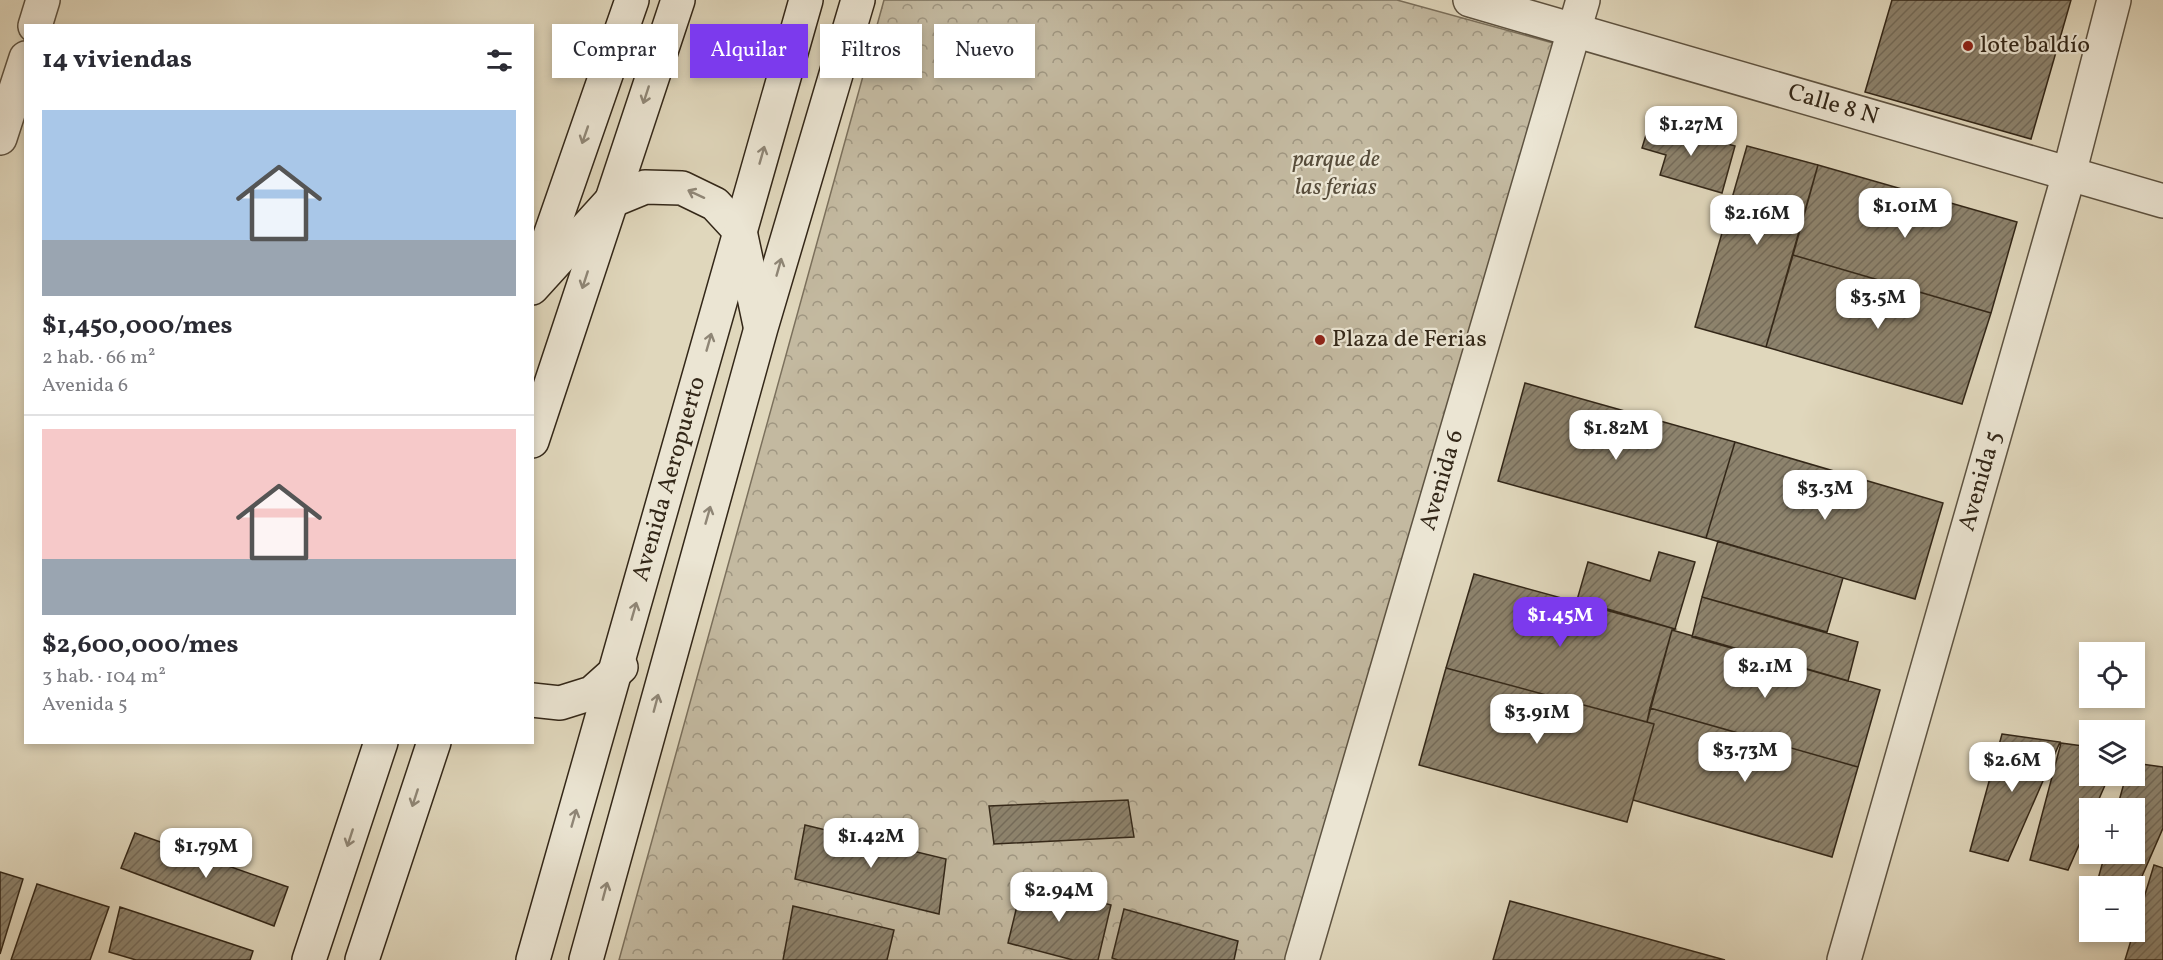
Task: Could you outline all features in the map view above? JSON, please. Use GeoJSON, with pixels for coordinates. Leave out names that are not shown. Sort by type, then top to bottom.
{"type":"FeatureCollection","features":[{"type":"Feature","properties":{"kind":"street"},"geometry":{"type":"LineString","coordinates":[[36,24],[43,0]]}},
{"type":"Feature","properties":{"kind":"street"},"geometry":{"type":"LineString","coordinates":[[534,281],[632,0]]}},
{"type":"Feature","properties":{"kind":"street"},"geometry":{"type":"LineString","coordinates":[[534,435],[678,0]]}},
{"type":"Feature","properties":{"kind":"street","name":"Avenida Aeropuerto"},"geometry":{"type":"LineString","coordinates":[[533,960],[806,0]]}},
{"type":"Feature","properties":{"kind":"street","name":"Avenida Aeropuerto"},"geometry":{"type":"LineString","coordinates":[[586,960],[761,328],[858,0]]}},
{"type":"Feature","properties":{"kind":"street","name":"Calle 8 N"},"geometry":{"type":"LineString","coordinates":[[1470,0],[2163,201]]}},
{"type":"Feature","properties":{"kind":"street","name":"Avenida 6"},"geometry":{"type":"LineString","coordinates":[[1302,960],[1583,0]]}},
{"type":"Feature","properties":{"kind":"street","name":"Avenida 5"},"geometry":{"type":"LineString","coordinates":[[1844,960],[2069,174],[2114,0]]}},
{"type":"Feature","properties":{"kind":"street"},"geometry":{"type":"LineString","coordinates":[[0,138],[24,64]]}},
{"type":"Feature","properties":{"kind":"street"},"geometry":{"type":"LineString","coordinates":[[534,285],[611,201],[645,187],[682,188],[715,204],[740,231],[761,328]]}},
{"type":"Feature","properties":{"kind":"street"},"geometry":{"type":"LineString","coordinates":[[534,700],[560,703],[592,693],[682,610]]}},
{"type":"Feature","properties":{"kind":"street"},"geometry":{"type":"LineString","coordinates":[[309,960],[380,744]]}},
{"type":"Feature","properties":{"kind":"street"},"geometry":{"type":"LineString","coordinates":[[362,960],[433,744]]}},
{"type":"Feature","properties":{"kind":"green space","name":"parque de las ferias"},"geometry":{"type":"Polygon","coordinates":[[[884,0],[1397,0],[1571,48],[1317,960],[619,960],[862,78],[922,78],[922,24],[877,24],[884,0]]]}},
{"type":"Feature","properties":{"kind":"building","name":"lote baldío"},"geometry":{"type":"Polygon","coordinates":[[[1892,0],[2071,0],[2031,139],[1865,92],[1892,0]]]}},
{"type":"Feature","properties":{"kind":"building"},"geometry":{"type":"Polygon","coordinates":[[[1650,122],[1735,146],[1722,193],[1660,175],[1666,155],[1642,148],[1650,122]]]}},
{"type":"Feature","properties":{"kind":"building"},"geometry":{"type":"Polygon","coordinates":[[[1747,146],[1818,165],[1766,347],[1695,327],[1747,146]]]}},
{"type":"Feature","properties":{"kind":"building"},"geometry":{"type":"Polygon","coordinates":[[[1818,165],[2017,222],[1991,313],[1793,255],[1818,165]]]}},
{"type":"Feature","properties":{"kind":"building"},"geometry":{"type":"Polygon","coordinates":[[[1793,255],[1991,313],[1962,404],[1766,347],[1793,255]]]}},
{"type":"Feature","properties":{"kind":"building"},"geometry":{"type":"Polygon","coordinates":[[[1525,383],[1735,442],[1706,538],[1498,481],[1525,383]]]}},
{"type":"Feature","properties":{"kind":"building"},"geometry":{"type":"Polygon","coordinates":[[[1735,442],[1943,503],[1915,599],[1706,538],[1735,442]]]}},
{"type":"Feature","properties":{"kind":"building"},"geometry":{"type":"Polygon","coordinates":[[[1718,541],[1843,578],[1827,632],[1702,597],[1718,541]]]}},
{"type":"Feature","properties":{"kind":"building"},"geometry":{"type":"Polygon","coordinates":[[[1659,552],[1695,562],[1675,629],[1577,600],[1588,562],[1650,581],[1659,552]]]}},
{"type":"Feature","properties":{"kind":"building"},"geometry":{"type":"Polygon","coordinates":[[[1474,574],[1675,629],[1672,630],[1647,722],[1446,668],[1474,574]]]}},
{"type":"Feature","properties":{"kind":"building"},"geometry":{"type":"Polygon","coordinates":[[[1702,597],[1858,642],[1848,681],[1692,637],[1702,597]]]}},
{"type":"Feature","properties":{"kind":"building"},"geometry":{"type":"Polygon","coordinates":[[[1672,630],[1880,690],[1858,767],[1650,708],[1672,630]]]}},
{"type":"Feature","properties":{"kind":"building"},"geometry":{"type":"Polygon","coordinates":[[[1446,668],[1654,724],[1627,822],[1419,765],[1446,668]]]}},
{"type":"Feature","properties":{"kind":"building"},"geometry":{"type":"Polygon","coordinates":[[[1650,708],[1858,767],[1832,857],[1633,800],[1654,724],[1647,722],[1650,708]]]}},
{"type":"Feature","properties":{"kind":"building"},"geometry":{"type":"Polygon","coordinates":[[[2002,734],[2060,742],[2008,861],[1970,851],[2002,734]]]}},
{"type":"Feature","properties":{"kind":"building"},"geometry":{"type":"Polygon","coordinates":[[[2061,743],[2079,745],[2079,786],[2105,786],[2099,798],[2079,798],[2079,845],[2068,870],[2030,860],[2061,743]]]}},
{"type":"Feature","properties":{"kind":"building"},"geometry":{"type":"Polygon","coordinates":[[[2145,765],[2163,767],[2163,828],[2142,876],[2099,876],[2102,864],[2145,864],[2145,798],[2120,798],[2123,786],[2145,786],[2145,765]]]}},
{"type":"Feature","properties":{"kind":"building"},"geometry":{"type":"Polygon","coordinates":[[[1128,800],[1134,837],[994,844],[989,806],[1128,800]]]}},
{"type":"Feature","properties":{"kind":"building"},"geometry":{"type":"Polygon","coordinates":[[[805,825],[946,859],[939,914],[795,879],[805,825]]]}},
{"type":"Feature","properties":{"kind":"building"},"geometry":{"type":"Polygon","coordinates":[[[135,833],[288,887],[274,926],[121,868],[135,833]]]}},
{"type":"Feature","properties":{"kind":"building"},"geometry":{"type":"Polygon","coordinates":[[[2154,865],[2163,868],[2163,960],[2125,960],[2130,942],[2145,942],[2145,894],[2154,865]]]}},
{"type":"Feature","properties":{"kind":"building"},"geometry":{"type":"Polygon","coordinates":[[[0,872],[23,879],[0,954],[0,872]]]}},
{"type":"Feature","properties":{"kind":"building"},"geometry":{"type":"Polygon","coordinates":[[[1023,881],[1111,905],[1098,960],[1073,960],[1008,943],[1023,881]]]}},
{"type":"Feature","properties":{"kind":"building"},"geometry":{"type":"Polygon","coordinates":[[[37,884],[109,907],[90,960],[11,960],[37,884]]]}},
{"type":"Feature","properties":{"kind":"building"},"geometry":{"type":"Polygon","coordinates":[[[1510,901],[1725,960],[1493,960],[1510,901]]]}},
{"type":"Feature","properties":{"kind":"building"},"geometry":{"type":"Polygon","coordinates":[[[793,906],[894,930],[887,960],[783,960],[793,906]]]}},
{"type":"Feature","properties":{"kind":"building"},"geometry":{"type":"Polygon","coordinates":[[[120,907],[253,951],[250,960],[136,960],[109,952],[120,907]]]}},
{"type":"Feature","properties":{"kind":"building"},"geometry":{"type":"Polygon","coordinates":[[[1124,909],[1238,941],[1234,960],[1118,960],[1112,958],[1124,909]]]}},
{"type":"Feature","properties":{"kind":"place","name":"lote baldío"},"geometry":{"type":"Point","coordinates":[1968,46]}},
{"type":"Feature","properties":{"kind":"place","name":"Plaza de Ferias"},"geometry":{"type":"Point","coordinates":[1320,340]}}]}
